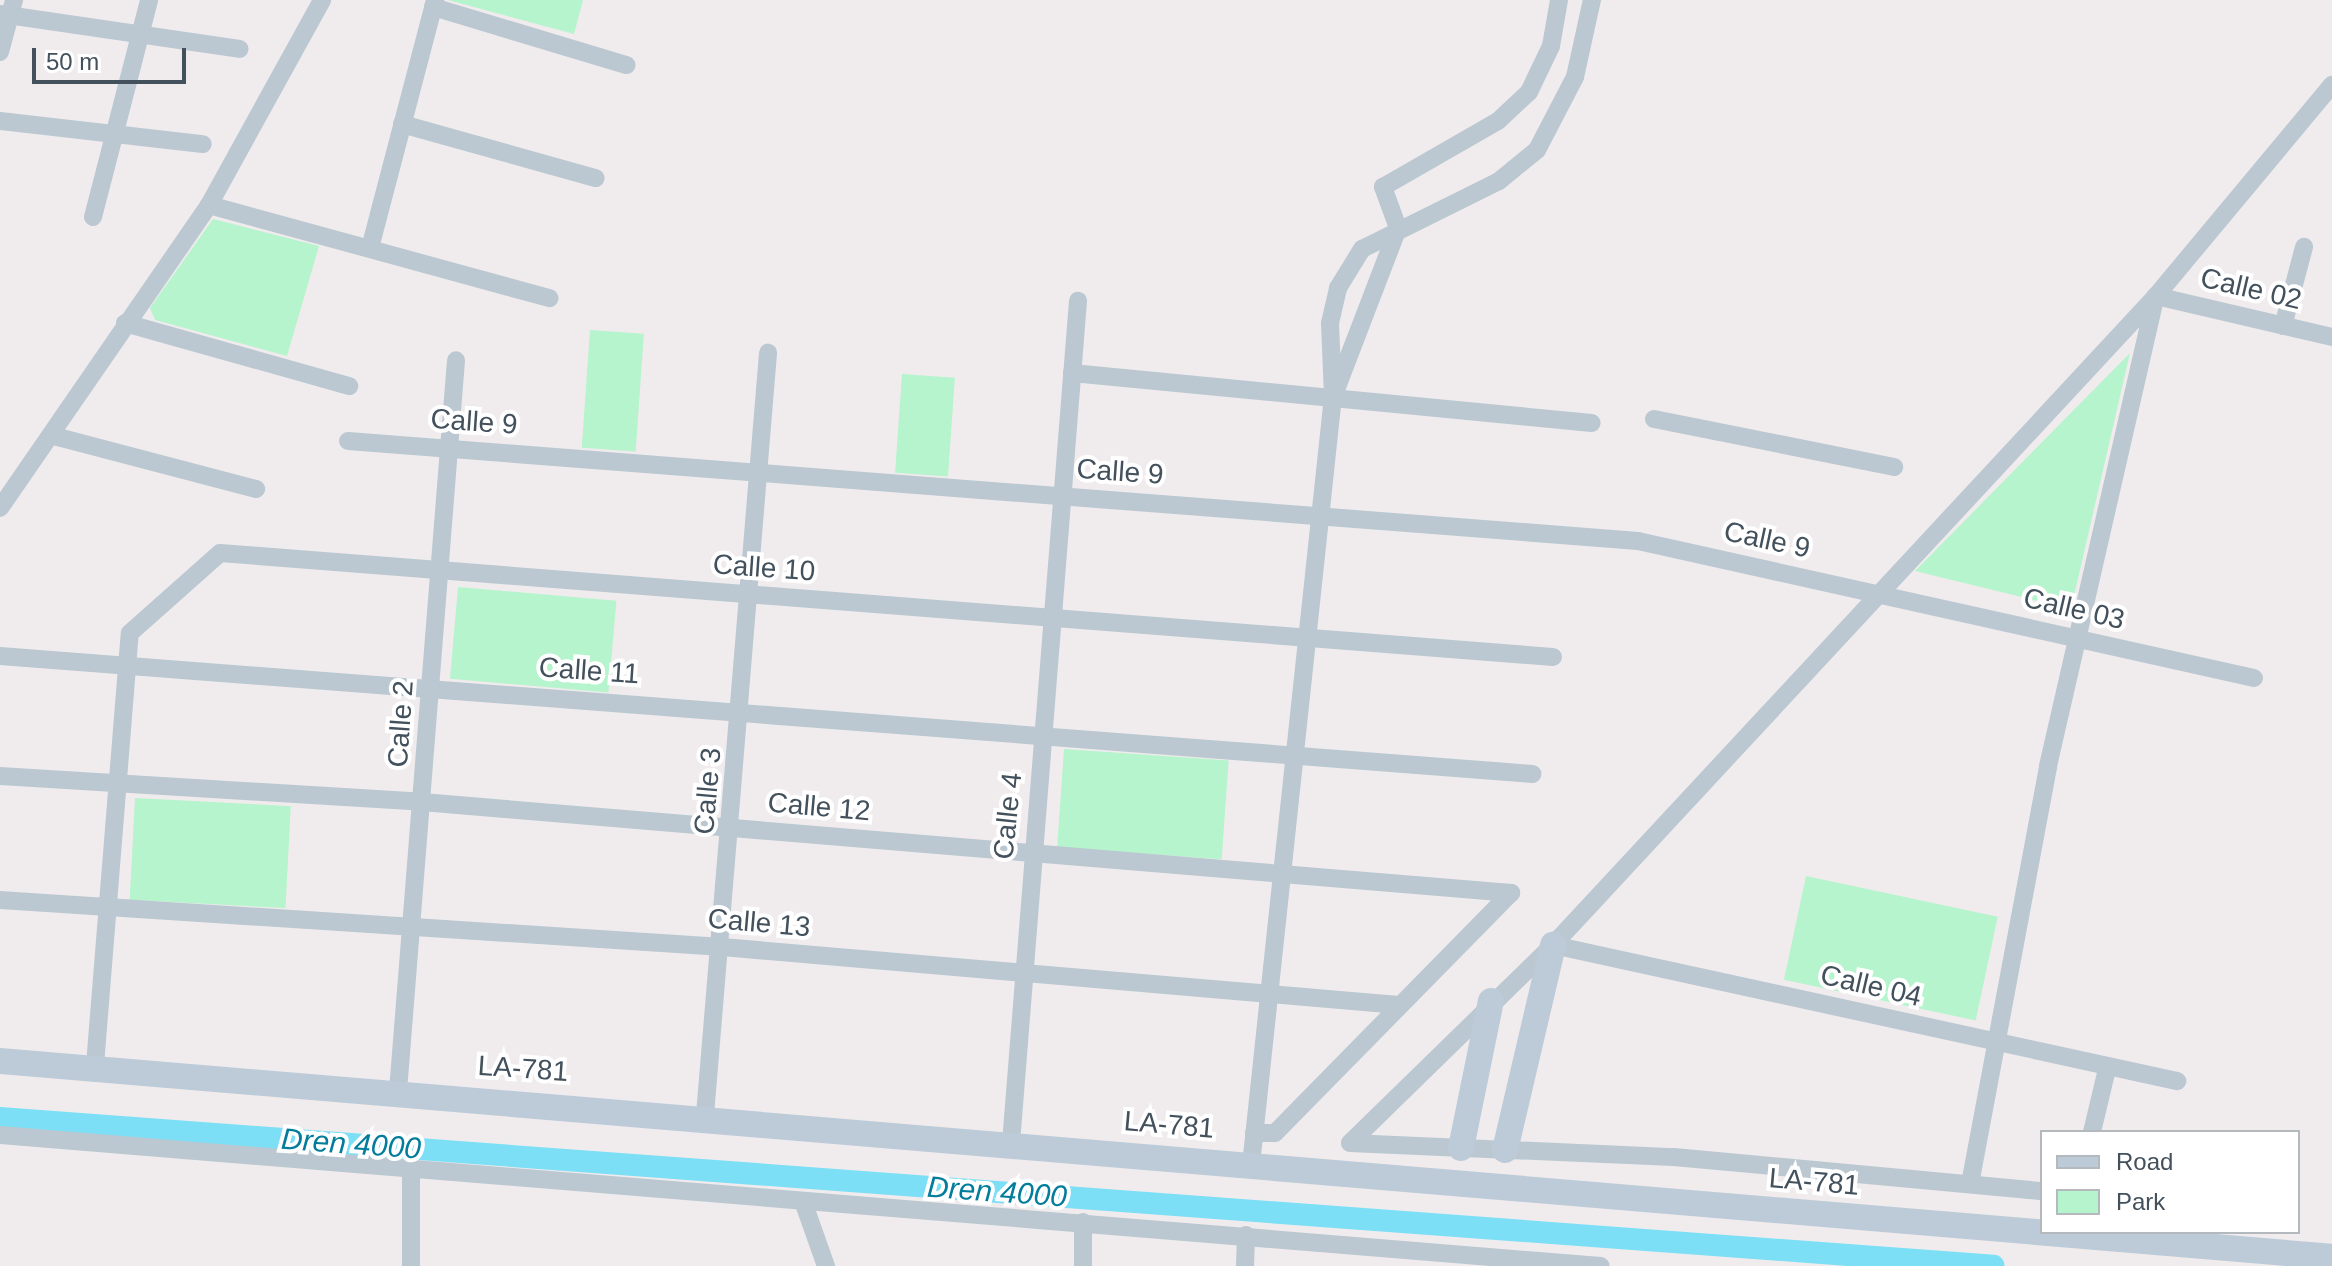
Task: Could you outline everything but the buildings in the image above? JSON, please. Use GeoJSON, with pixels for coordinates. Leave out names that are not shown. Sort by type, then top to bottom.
{"type":"FeatureCollection","features":[{"type":"Feature","properties":{"kind":"street"},"geometry":{"type":"LineString","coordinates":[[93,217],[149,0]]}},
{"type":"Feature","properties":{"kind":"street"},"geometry":{"type":"LineString","coordinates":[[0,508],[54,436],[125,323],[209,205],[322,0]]}},
{"type":"Feature","properties":{"kind":"street"},"geometry":{"type":"LineString","coordinates":[[1333,397],[1398,228],[1383,187],[1498,121],[1529,92],[1551,46],[1559,0]]}},
{"type":"Feature","properties":{"kind":"street"},"geometry":{"type":"LineString","coordinates":[[1251,1165],[1277,873],[1333,397],[1330,323],[1338,288],[1362,249],[1398,228],[1499,181],[1537,150],[1575,77],[1592,0]]}},
{"type":"Feature","properties":{"kind":"street"},"geometry":{"type":"LineString","coordinates":[[370,248],[434,4],[626,65]]}},
{"type":"Feature","properties":{"kind":"street"},"geometry":{"type":"LineString","coordinates":[[0,52],[8,10],[140,35],[239,49]]}},
{"type":"Feature","properties":{"kind":"street"},"geometry":{"type":"LineString","coordinates":[[2040,1191],[1505,1150],[1350,1143],[1491,1001],[1553,945],[1882,592],[2156,296],[2332,85]]}},
{"type":"Feature","properties":{"kind":"street"},"geometry":{"type":"LineString","coordinates":[[0,121],[203,144]]}},
{"type":"Feature","properties":{"kind":"street"},"geometry":{"type":"LineString","coordinates":[[402,124],[596,178]]}},
{"type":"Feature","properties":{"kind":"street"},"geometry":{"type":"LineString","coordinates":[[209,205],[550,298]]}},
{"type":"Feature","properties":{"kind":"street"},"geometry":{"type":"LineString","coordinates":[[2283,326],[2304,247]]}},
{"type":"Feature","properties":{"kind":"street"},"geometry":{"type":"LineString","coordinates":[[1970,1184],[2076,639],[2156,296]]}},
{"type":"Feature","properties":{"kind":"street","name":"Calle 02"},"geometry":{"type":"LineString","coordinates":[[2156,296],[2332,337]]}},
{"type":"Feature","properties":{"kind":"street","name":"Calle 4"},"geometry":{"type":"LineString","coordinates":[[1011,1143],[1031,855],[1045,732],[1078,301]]}},
{"type":"Feature","properties":{"kind":"street"},"geometry":{"type":"LineString","coordinates":[[125,323],[349,386]]}},
{"type":"Feature","properties":{"kind":"street","name":"Calle 3"},"geometry":{"type":"LineString","coordinates":[[705,1115],[734,827],[768,353]]}},
{"type":"Feature","properties":{"kind":"street","name":"Calle 2"},"geometry":{"type":"LineString","coordinates":[[398,1091],[456,360]]}},
{"type":"Feature","properties":{"kind":"street"},"geometry":{"type":"LineString","coordinates":[[1072,373],[1592,423]]}},
{"type":"Feature","properties":{"kind":"street"},"geometry":{"type":"LineString","coordinates":[[1654,419],[1894,467]]}},
{"type":"Feature","properties":{"kind":"street"},"geometry":{"type":"LineString","coordinates":[[54,436],[256,489]]}},
{"type":"Feature","properties":{"kind":"street","name":"Calle 9"},"geometry":{"type":"LineString","coordinates":[[348,441],[1638,541],[1882,592]]}},
{"type":"Feature","properties":{"kind":"street","name":"Calle 10"},"geometry":{"type":"LineString","coordinates":[[128,667],[130,633],[220,553],[1553,657]]}},
{"type":"Feature","properties":{"kind":"street","name":"Calle 03"},"geometry":{"type":"LineString","coordinates":[[1882,592],[2254,678]]}},
{"type":"Feature","properties":{"kind":"street","name":"Calle 11"},"geometry":{"type":"LineString","coordinates":[[0,656],[1045,732],[1290,756],[1532,774]]}},
{"type":"Feature","properties":{"kind":"street"},"geometry":{"type":"LineString","coordinates":[[95,1065],[113,908],[128,667]]}},
{"type":"Feature","properties":{"kind":"street","name":"Calle 12"},"geometry":{"type":"LineString","coordinates":[[0,776],[422,802],[1511,893],[1399,1005]]}},
{"type":"Feature","properties":{"kind":"street","name":"Calle 13"},"geometry":{"type":"LineString","coordinates":[[0,900],[722,947],[1023,976],[1399,1005]]}},
{"type":"Feature","properties":{"kind":"street"},"geometry":{"type":"LineString","coordinates":[[1505,1150],[1553,945]]}},
{"type":"Feature","properties":{"kind":"street","name":"Calle 04"},"geometry":{"type":"LineString","coordinates":[[1553,945],[2107,1069],[2177,1081]]}},
{"type":"Feature","properties":{"kind":"street"},"geometry":{"type":"LineString","coordinates":[[1461,1148],[1491,1001]]}},
{"type":"Feature","properties":{"kind":"street"},"geometry":{"type":"LineString","coordinates":[[1254,1133],[1275,1133],[1399,1005]]}},
{"type":"Feature","properties":{"kind":"street","name":"LA-781"},"geometry":{"type":"LineString","coordinates":[[0,1061],[95,1065],[705,1115],[2040,1232]]}},
{"type":"Feature","properties":{"kind":"street"},"geometry":{"type":"LineString","coordinates":[[2092,1130],[2107,1069]]}},
{"type":"Feature","properties":{"kind":"street"},"geometry":{"type":"LineString","coordinates":[[0,1135],[804,1204],[1246,1235],[1404,1258],[1601,1266]]}},
{"type":"Feature","properties":{"kind":"street"},"geometry":{"type":"LineString","coordinates":[[411,1170],[411,1266]]}},
{"type":"Feature","properties":{"kind":"street"},"geometry":{"type":"LineString","coordinates":[[804,1204],[826,1266]]}},
{"type":"Feature","properties":{"kind":"street"},"geometry":{"type":"LineString","coordinates":[[1083,1222],[1083,1266]]}},
{"type":"Feature","properties":{"kind":"street","name":"LA-781"},"geometry":{"type":"LineString","coordinates":[[2062,1234],[2332,1257]]}},
{"type":"Feature","properties":{"kind":"street"},"geometry":{"type":"LineString","coordinates":[[1245,1266],[1246,1235]]}},
{"type":"Feature","properties":{"kind":"green space"},"geometry":{"type":"Polygon","coordinates":[[[448,0],[583,0],[574,34],[448,0]]]}},
{"type":"Feature","properties":{"kind":"green space"},"geometry":{"type":"Polygon","coordinates":[[[213,219],[319,246],[287,356],[155,320],[150,308],[213,219]]]}},
{"type":"Feature","properties":{"kind":"green space"},"geometry":{"type":"Polygon","coordinates":[[[590,330],[644,334],[636,451],[582,448],[590,330]]]}},
{"type":"Feature","properties":{"kind":"green space"},"geometry":{"type":"Polygon","coordinates":[[[2130,353],[2071,609],[1915,571],[2130,353]]]}},
{"type":"Feature","properties":{"kind":"green space"},"geometry":{"type":"Polygon","coordinates":[[[902,374],[955,378],[948,476],[895,473],[902,374]]]}},
{"type":"Feature","properties":{"kind":"green space"},"geometry":{"type":"Polygon","coordinates":[[[458,587],[616,601],[608,693],[450,679],[458,587]]]}},
{"type":"Feature","properties":{"kind":"green space"},"geometry":{"type":"Polygon","coordinates":[[[1064,749],[1229,761],[1222,859],[1057,848],[1064,749]]]}},
{"type":"Feature","properties":{"kind":"green space"},"geometry":{"type":"Polygon","coordinates":[[[135,798],[291,806],[285,908],[130,900],[135,798]]]}},
{"type":"Feature","properties":{"kind":"green space"},"geometry":{"type":"Polygon","coordinates":[[[1806,876],[1998,917],[1976,1020],[1784,980],[1806,876]]]}},
{"type":"Feature","properties":{"kind":"waterway","name":"Dren 4000"},"geometry":{"type":"LineString","coordinates":[[0,1118],[1994,1266]]}}]}
